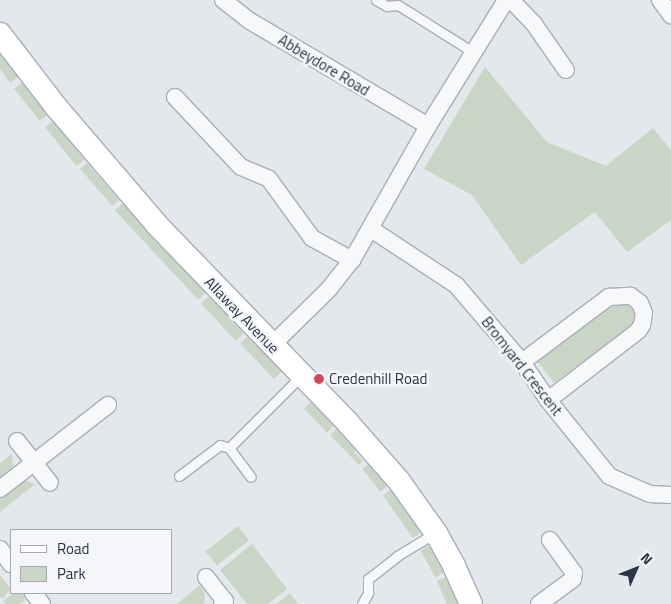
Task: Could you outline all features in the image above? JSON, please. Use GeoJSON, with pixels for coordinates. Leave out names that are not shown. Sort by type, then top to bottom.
{"type":"FeatureCollection","features":[{"type":"Feature","properties":{"kind":"street","name":"Abbeydore Road"},"geometry":{"type":"LineString","coordinates":[[223,0],[250,21],[428,126]]}},
{"type":"Feature","properties":{"kind":"street"},"geometry":{"type":"LineString","coordinates":[[272,345],[328,289],[352,260],[428,126],[506,0]]}},
{"type":"Feature","properties":{"kind":"street"},"geometry":{"type":"LineString","coordinates":[[511,0],[534,24],[566,70]]}},
{"type":"Feature","properties":{"kind":"street"},"geometry":{"type":"LineString","coordinates":[[660,0],[671,15]]}},
{"type":"Feature","properties":{"kind":"street","name":"Allaway Avenue"},"geometry":{"type":"LineString","coordinates":[[0,34],[57,108],[138,203],[188,259],[371,448],[399,481],[436,533],[454,566],[471,604]]}},
{"type":"Feature","properties":{"kind":"street"},"geometry":{"type":"LineString","coordinates":[[176,97],[241,167],[269,179],[312,238],[352,260]]}},
{"type":"Feature","properties":{"kind":"street","name":"Bromyard Crescent"},"geometry":{"type":"LineString","coordinates":[[371,229],[456,285],[522,362],[548,400],[609,476],[650,494],[671,495]]}},
{"type":"Feature","properties":{"kind":"street"},"geometry":{"type":"LineString","coordinates":[[522,362],[609,297],[631,296],[640,303],[644,313],[642,325],[638,331],[548,400]]}},
{"type":"Feature","properties":{"kind":"street"},"geometry":{"type":"LineString","coordinates":[[0,489],[108,404]]}},
{"type":"Feature","properties":{"kind":"street"},"geometry":{"type":"LineString","coordinates":[[17,441],[50,483]]}},
{"type":"Feature","properties":{"kind":"street"},"geometry":{"type":"LineString","coordinates":[[539,604],[573,579],[574,573],[550,540]]}},
{"type":"Feature","properties":{"kind":"street"},"geometry":{"type":"LineString","coordinates":[[0,549],[10,563]]}},
{"type":"Feature","properties":{"kind":"street"},"geometry":{"type":"LineString","coordinates":[[206,577],[224,603]]}},
{"type":"Feature","properties":{"kind":"lane"},"geometry":{"type":"LineString","coordinates":[[376,0],[386,6],[398,5],[473,52]]}},
{"type":"Feature","properties":{"kind":"lane"},"geometry":{"type":"LineString","coordinates":[[229,448],[301,376]]}},
{"type":"Feature","properties":{"kind":"lane"},"geometry":{"type":"LineString","coordinates":[[179,476],[220,445],[229,448],[251,477]]}},
{"type":"Feature","properties":{"kind":"lane"},"geometry":{"type":"LineString","coordinates":[[362,604],[368,593],[368,578],[397,556],[436,533]]}},
{"type":"Feature","properties":{"kind":"green space"},"geometry":{"type":"Polygon","coordinates":[[[0,53],[18,77],[10,83],[0,69],[0,53]]]}},
{"type":"Feature","properties":{"kind":"green space"},"geometry":{"type":"Polygon","coordinates":[[[485,67],[547,142],[606,166],[653,128],[671,150],[671,220],[627,252],[595,212],[521,265],[472,195],[424,169],[485,67]]]}},
{"type":"Feature","properties":{"kind":"green space"},"geometry":{"type":"Polygon","coordinates":[[[23,82],[48,114],[40,121],[14,89],[23,82]]]}},
{"type":"Feature","properties":{"kind":"green space"},"geometry":{"type":"Polygon","coordinates":[[[53,121],[84,160],[77,166],[45,127],[53,121]]]}},
{"type":"Feature","properties":{"kind":"green space"},"geometry":{"type":"Polygon","coordinates":[[[87,163],[119,200],[112,206],[80,169],[87,163]]]}},
{"type":"Feature","properties":{"kind":"green space"},"geometry":{"type":"Polygon","coordinates":[[[123,203],[206,292],[198,300],[115,211],[123,203]]]}},
{"type":"Feature","properties":{"kind":"green space"},"geometry":{"type":"Polygon","coordinates":[[[209,296],[244,333],[236,341],[201,304],[209,296]]]}},
{"type":"Feature","properties":{"kind":"green space"},"geometry":{"type":"Polygon","coordinates":[[[617,300],[635,306],[637,321],[554,383],[537,361],[617,300]]]}},
{"type":"Feature","properties":{"kind":"green space"},"geometry":{"type":"Polygon","coordinates":[[[248,336],[282,371],[274,379],[240,344],[248,336]]]}},
{"type":"Feature","properties":{"kind":"green space"},"geometry":{"type":"Polygon","coordinates":[[[312,401],[335,425],[327,432],[304,409],[312,401]]]}},
{"type":"Feature","properties":{"kind":"green space"},"geometry":{"type":"Polygon","coordinates":[[[338,427],[358,448],[354,452],[363,461],[359,465],[330,435],[338,427]]]}},
{"type":"Feature","properties":{"kind":"green space"},"geometry":{"type":"Polygon","coordinates":[[[12,454],[13,466],[0,479],[0,463],[12,454]]]}},
{"type":"Feature","properties":{"kind":"green space"},"geometry":{"type":"Polygon","coordinates":[[[371,462],[389,485],[380,492],[362,469],[371,462]]]}},
{"type":"Feature","properties":{"kind":"green space"},"geometry":{"type":"Polygon","coordinates":[[[24,480],[35,484],[0,512],[0,496],[24,480]]]}},
{"type":"Feature","properties":{"kind":"green space"},"geometry":{"type":"Polygon","coordinates":[[[392,489],[422,532],[413,538],[383,495],[392,489]]]}},
{"type":"Feature","properties":{"kind":"green space"},"geometry":{"type":"Polygon","coordinates":[[[238,526],[249,540],[217,565],[206,551],[238,526]]]}},
{"type":"Feature","properties":{"kind":"green space"},"geometry":{"type":"Polygon","coordinates":[[[252,544],[287,589],[268,604],[247,604],[220,570],[252,544]]]}},
{"type":"Feature","properties":{"kind":"green space"},"geometry":{"type":"Polygon","coordinates":[[[430,545],[445,572],[435,577],[420,550],[430,545]]]}},
{"type":"Feature","properties":{"kind":"green space"},"geometry":{"type":"Polygon","coordinates":[[[0,575],[10,590],[2,599],[0,596],[0,575]]]}},
{"type":"Feature","properties":{"kind":"green space"},"geometry":{"type":"Polygon","coordinates":[[[447,576],[458,604],[447,604],[437,581],[447,576]]]}},
{"type":"Feature","properties":{"kind":"green space"},"geometry":{"type":"Polygon","coordinates":[[[200,585],[205,594],[204,604],[177,604],[200,585]]]}},
{"type":"Feature","properties":{"kind":"green space"},"geometry":{"type":"Polygon","coordinates":[[[290,593],[298,604],[276,604],[290,593]]]}},
{"type":"Feature","properties":{"kind":"green space"},"geometry":{"type":"Polygon","coordinates":[[[13,594],[25,594],[24,601],[21,604],[6,604],[3,601],[13,594]]]}},
{"type":"Feature","properties":{"kind":"place","name":"Credenhill Road"},"geometry":{"type":"Point","coordinates":[319,379]}}]}
